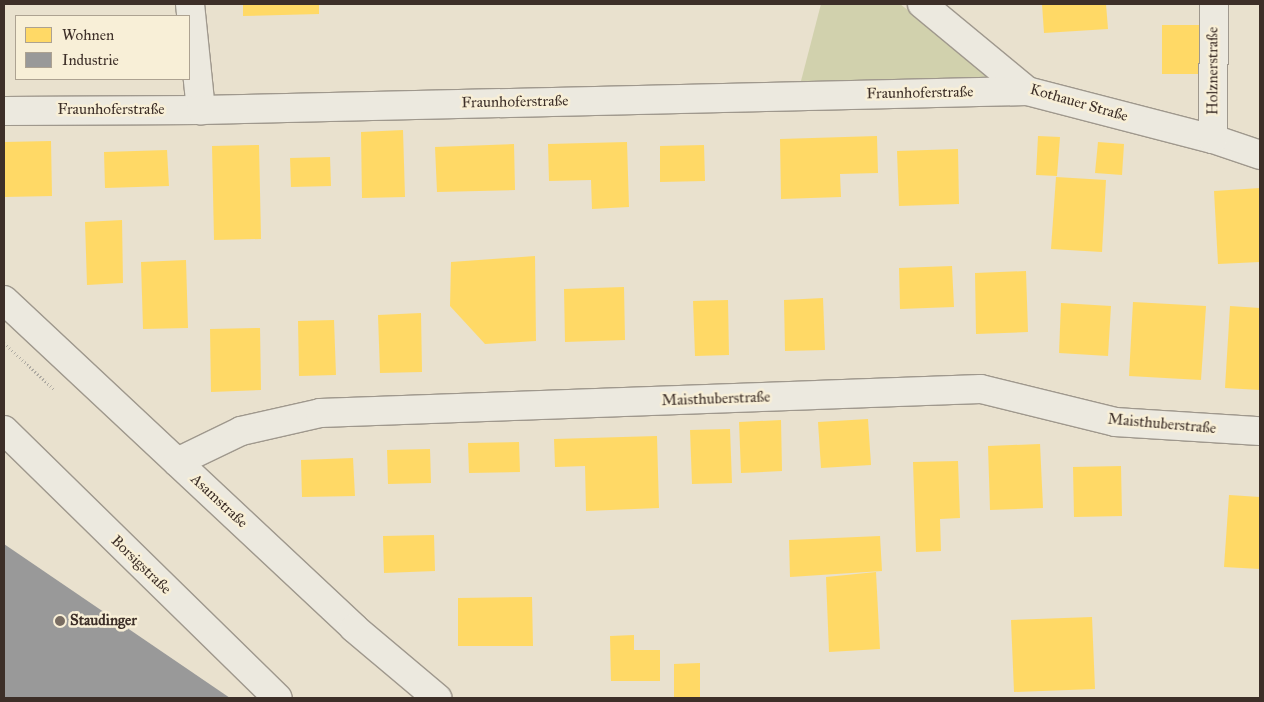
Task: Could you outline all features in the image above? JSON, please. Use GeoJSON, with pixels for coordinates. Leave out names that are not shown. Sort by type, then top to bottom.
{"type":"FeatureCollection","features":[{"type":"Feature","properties":{"kind":"street"},"geometry":{"type":"LineString","coordinates":[[190,4],[201,110]]}},
{"type":"Feature","properties":{"kind":"street","name":"Kothauer Straße"},"geometry":{"type":"LineString","coordinates":[[922,4],[1027,91],[1213,139],[1260,155]]}},
{"type":"Feature","properties":{"kind":"street","name":"Holznerstraße"},"geometry":{"type":"LineString","coordinates":[[1213,139],[1214,4]]}},
{"type":"Feature","properties":{"kind":"street","name":"Fraunhoferstraße"},"geometry":{"type":"LineString","coordinates":[[4,111],[201,110],[1027,91]]}},
{"type":"Feature","properties":{"kind":"street","name":"Asamstraße"},"geometry":{"type":"LineString","coordinates":[[4,300],[354,628],[437,698]]}},
{"type":"Feature","properties":{"kind":"street","name":"Maisthuberstraße"},"geometry":{"type":"LineString","coordinates":[[177,462],[241,431],[320,413],[981,389],[1115,422],[1260,431]]}},
{"type":"Feature","properties":{"kind":"street","name":"Borsigstraße"},"geometry":{"type":"LineString","coordinates":[[4,430],[278,698]]}},
{"type":"Feature","properties":{"kind":"green space"},"geometry":{"type":"Polygon","coordinates":[[[821,4],[900,4],[1001,82],[801,81],[821,4]]]}},
{"type":"Feature","properties":{"kind":"building: Wohnen"},"geometry":{"type":"Polygon","coordinates":[[[243,4],[319,4],[319,14],[243,16],[243,4]]]}},
{"type":"Feature","properties":{"kind":"building: Wohnen"},"geometry":{"type":"Polygon","coordinates":[[[1042,4],[1106,4],[1108,29],[1044,33],[1042,4]]]}},
{"type":"Feature","properties":{"kind":"building: Wohnen"},"geometry":{"type":"Polygon","coordinates":[[[1162,25],[1202,25],[1202,74],[1162,74],[1162,25]]]}},
{"type":"Feature","properties":{"kind":"building: Wohnen"},"geometry":{"type":"Polygon","coordinates":[[[403,130],[405,197],[362,198],[361,132],[403,130]]]}},
{"type":"Feature","properties":{"kind":"building: Wohnen"},"geometry":{"type":"Polygon","coordinates":[[[877,136],[878,173],[840,174],[841,197],[781,199],[780,139],[877,136]]]}},
{"type":"Feature","properties":{"kind":"building: Wohnen"},"geometry":{"type":"Polygon","coordinates":[[[1038,136],[1060,137],[1057,176],[1036,175],[1038,136]]]}},
{"type":"Feature","properties":{"kind":"building: Wohnen"},"geometry":{"type":"Polygon","coordinates":[[[51,141],[52,196],[4,197],[4,142],[51,141]]]}},
{"type":"Feature","properties":{"kind":"building: Wohnen"},"geometry":{"type":"Polygon","coordinates":[[[627,142],[629,207],[592,209],[591,180],[549,181],[548,144],[627,142]]]}},
{"type":"Feature","properties":{"kind":"building: Wohnen"},"geometry":{"type":"Polygon","coordinates":[[[1098,142],[1124,144],[1122,175],[1095,173],[1098,142]]]}},
{"type":"Feature","properties":{"kind":"building: Wohnen"},"geometry":{"type":"Polygon","coordinates":[[[514,144],[515,190],[437,192],[435,147],[514,144]]]}},
{"type":"Feature","properties":{"kind":"building: Wohnen"},"geometry":{"type":"Polygon","coordinates":[[[259,145],[261,239],[214,240],[212,146],[259,145]]]}},
{"type":"Feature","properties":{"kind":"building: Wohnen"},"geometry":{"type":"Polygon","coordinates":[[[704,145],[705,181],[660,182],[660,146],[704,145]]]}},
{"type":"Feature","properties":{"kind":"building: Wohnen"},"geometry":{"type":"Polygon","coordinates":[[[958,149],[959,204],[899,206],[897,151],[958,149]]]}},
{"type":"Feature","properties":{"kind":"building: Wohnen"},"geometry":{"type":"Polygon","coordinates":[[[167,150],[169,186],[105,188],[104,152],[167,150]]]}},
{"type":"Feature","properties":{"kind":"building: Wohnen"},"geometry":{"type":"Polygon","coordinates":[[[330,157],[331,186],[291,187],[290,158],[330,157]]]}},
{"type":"Feature","properties":{"kind":"building: Wohnen"},"geometry":{"type":"Polygon","coordinates":[[[1056,177],[1106,180],[1102,252],[1051,249],[1056,177]]]}},
{"type":"Feature","properties":{"kind":"building: Wohnen"},"geometry":{"type":"Polygon","coordinates":[[[1260,188],[1260,262],[1218,264],[1214,191],[1260,188]]]}},
{"type":"Feature","properties":{"kind":"building: Wohnen"},"geometry":{"type":"Polygon","coordinates":[[[122,220],[123,283],[87,285],[85,222],[122,220]]]}},
{"type":"Feature","properties":{"kind":"building: Wohnen"},"geometry":{"type":"Polygon","coordinates":[[[535,256],[536,341],[485,344],[450,306],[451,262],[535,256]]]}},
{"type":"Feature","properties":{"kind":"building: Wohnen"},"geometry":{"type":"Polygon","coordinates":[[[186,260],[188,328],[143,329],[141,262],[186,260]]]}},
{"type":"Feature","properties":{"kind":"building: Wohnen"},"geometry":{"type":"Polygon","coordinates":[[[952,266],[954,307],[900,309],[899,268],[952,266]]]}},
{"type":"Feature","properties":{"kind":"building: Wohnen"},"geometry":{"type":"Polygon","coordinates":[[[1026,271],[1028,332],[976,334],[975,273],[1026,271]]]}},
{"type":"Feature","properties":{"kind":"building: Wohnen"},"geometry":{"type":"Polygon","coordinates":[[[624,287],[625,340],[565,342],[564,289],[624,287]]]}},
{"type":"Feature","properties":{"kind":"building: Wohnen"},"geometry":{"type":"Polygon","coordinates":[[[823,298],[825,350],[785,351],[784,300],[823,298]]]}},
{"type":"Feature","properties":{"kind":"building: Wohnen"},"geometry":{"type":"Polygon","coordinates":[[[728,300],[729,355],[695,356],[693,301],[728,300]]]}},
{"type":"Feature","properties":{"kind":"building: Wohnen"},"geometry":{"type":"Polygon","coordinates":[[[1133,302],[1206,306],[1201,380],[1129,376],[1133,302]]]}},
{"type":"Feature","properties":{"kind":"building: Wohnen"},"geometry":{"type":"Polygon","coordinates":[[[1061,303],[1111,306],[1108,356],[1059,353],[1061,303]]]}},
{"type":"Feature","properties":{"kind":"building: Wohnen"},"geometry":{"type":"Polygon","coordinates":[[[1230,306],[1260,308],[1260,390],[1225,388],[1230,306]]]}},
{"type":"Feature","properties":{"kind":"building: Wohnen"},"geometry":{"type":"Polygon","coordinates":[[[421,313],[422,372],[380,373],[378,315],[421,313]]]}},
{"type":"Feature","properties":{"kind":"building: Wohnen"},"geometry":{"type":"Polygon","coordinates":[[[334,320],[336,375],[299,376],[298,321],[334,320]]]}},
{"type":"Feature","properties":{"kind":"building: Wohnen"},"geometry":{"type":"Polygon","coordinates":[[[260,328],[261,390],[211,392],[210,329],[260,328]]]}},
{"type":"Feature","properties":{"kind":"building: Wohnen"},"geometry":{"type":"Polygon","coordinates":[[[868,419],[871,465],[821,468],[818,422],[868,419]]]}},
{"type":"Feature","properties":{"kind":"building: Wohnen"},"geometry":{"type":"Polygon","coordinates":[[[781,420],[782,471],[741,473],[739,422],[781,420]]]}},
{"type":"Feature","properties":{"kind":"building: Wohnen"},"geometry":{"type":"Polygon","coordinates":[[[730,429],[732,483],[692,484],[690,430],[730,429]]]}},
{"type":"Feature","properties":{"kind":"building: Wohnen"},"geometry":{"type":"Polygon","coordinates":[[[657,436],[659,508],[586,511],[585,466],[555,467],[554,439],[657,436]]]}},
{"type":"Feature","properties":{"kind":"building: Wohnen"},"geometry":{"type":"Polygon","coordinates":[[[519,442],[520,472],[469,473],[468,443],[519,442]]]}},
{"type":"Feature","properties":{"kind":"building: Wohnen"},"geometry":{"type":"Polygon","coordinates":[[[1040,444],[1043,508],[990,510],[988,446],[1040,444]]]}},
{"type":"Feature","properties":{"kind":"building: Wohnen"},"geometry":{"type":"Polygon","coordinates":[[[430,449],[431,483],[388,484],[387,450],[430,449]]]}},
{"type":"Feature","properties":{"kind":"building: Wohnen"},"geometry":{"type":"Polygon","coordinates":[[[353,458],[355,496],[302,497],[301,460],[353,458]]]}},
{"type":"Feature","properties":{"kind":"building: Wohnen"},"geometry":{"type":"Polygon","coordinates":[[[958,461],[960,518],[940,519],[941,551],[916,552],[913,462],[958,461]]]}},
{"type":"Feature","properties":{"kind":"building: Wohnen"},"geometry":{"type":"Polygon","coordinates":[[[1121,466],[1122,516],[1074,517],[1073,467],[1121,466]]]}},
{"type":"Feature","properties":{"kind":"building: Wohnen"},"geometry":{"type":"Polygon","coordinates":[[[1229,495],[1260,497],[1260,569],[1224,567],[1229,495]]]}},
{"type":"Feature","properties":{"kind":"building: Wohnen"},"geometry":{"type":"Polygon","coordinates":[[[434,535],[435,571],[384,573],[383,536],[434,535]]]}},
{"type":"Feature","properties":{"kind":"building: Wohnen"},"geometry":{"type":"Polygon","coordinates":[[[880,536],[882,571],[790,577],[789,540],[880,536]]]}},
{"type":"Feature","properties":{"kind":"building: Wohnen"},"geometry":{"type":"Polygon","coordinates":[[[876,572],[880,649],[829,652],[826,577],[876,572]]]}},
{"type":"Feature","properties":{"kind":"building: Wohnen"},"geometry":{"type":"Polygon","coordinates":[[[532,597],[533,646],[458,646],[458,598],[532,597]]]}},
{"type":"Feature","properties":{"kind":"building: Wohnen"},"geometry":{"type":"Polygon","coordinates":[[[1092,617],[1095,689],[1014,692],[1011,620],[1092,617]]]}},
{"type":"Feature","properties":{"kind":"building: Wohnen"},"geometry":{"type":"Polygon","coordinates":[[[634,635],[634,650],[660,650],[660,681],[611,681],[610,636],[634,635]]]}},
{"type":"Feature","properties":{"kind":"building: Wohnen"},"geometry":{"type":"Polygon","coordinates":[[[700,663],[700,698],[674,698],[674,664],[700,663]]]}},
{"type":"Feature","properties":{"kind":"building: Industrie","name":"Staudinger"},"geometry":{"type":"Polygon","coordinates":[[[4,544],[230,698],[4,698],[4,544]]]}},
{"type":"Feature","properties":{"kind":"place","name":"Staudinger"},"geometry":{"type":"Point","coordinates":[60,621]}}]}
